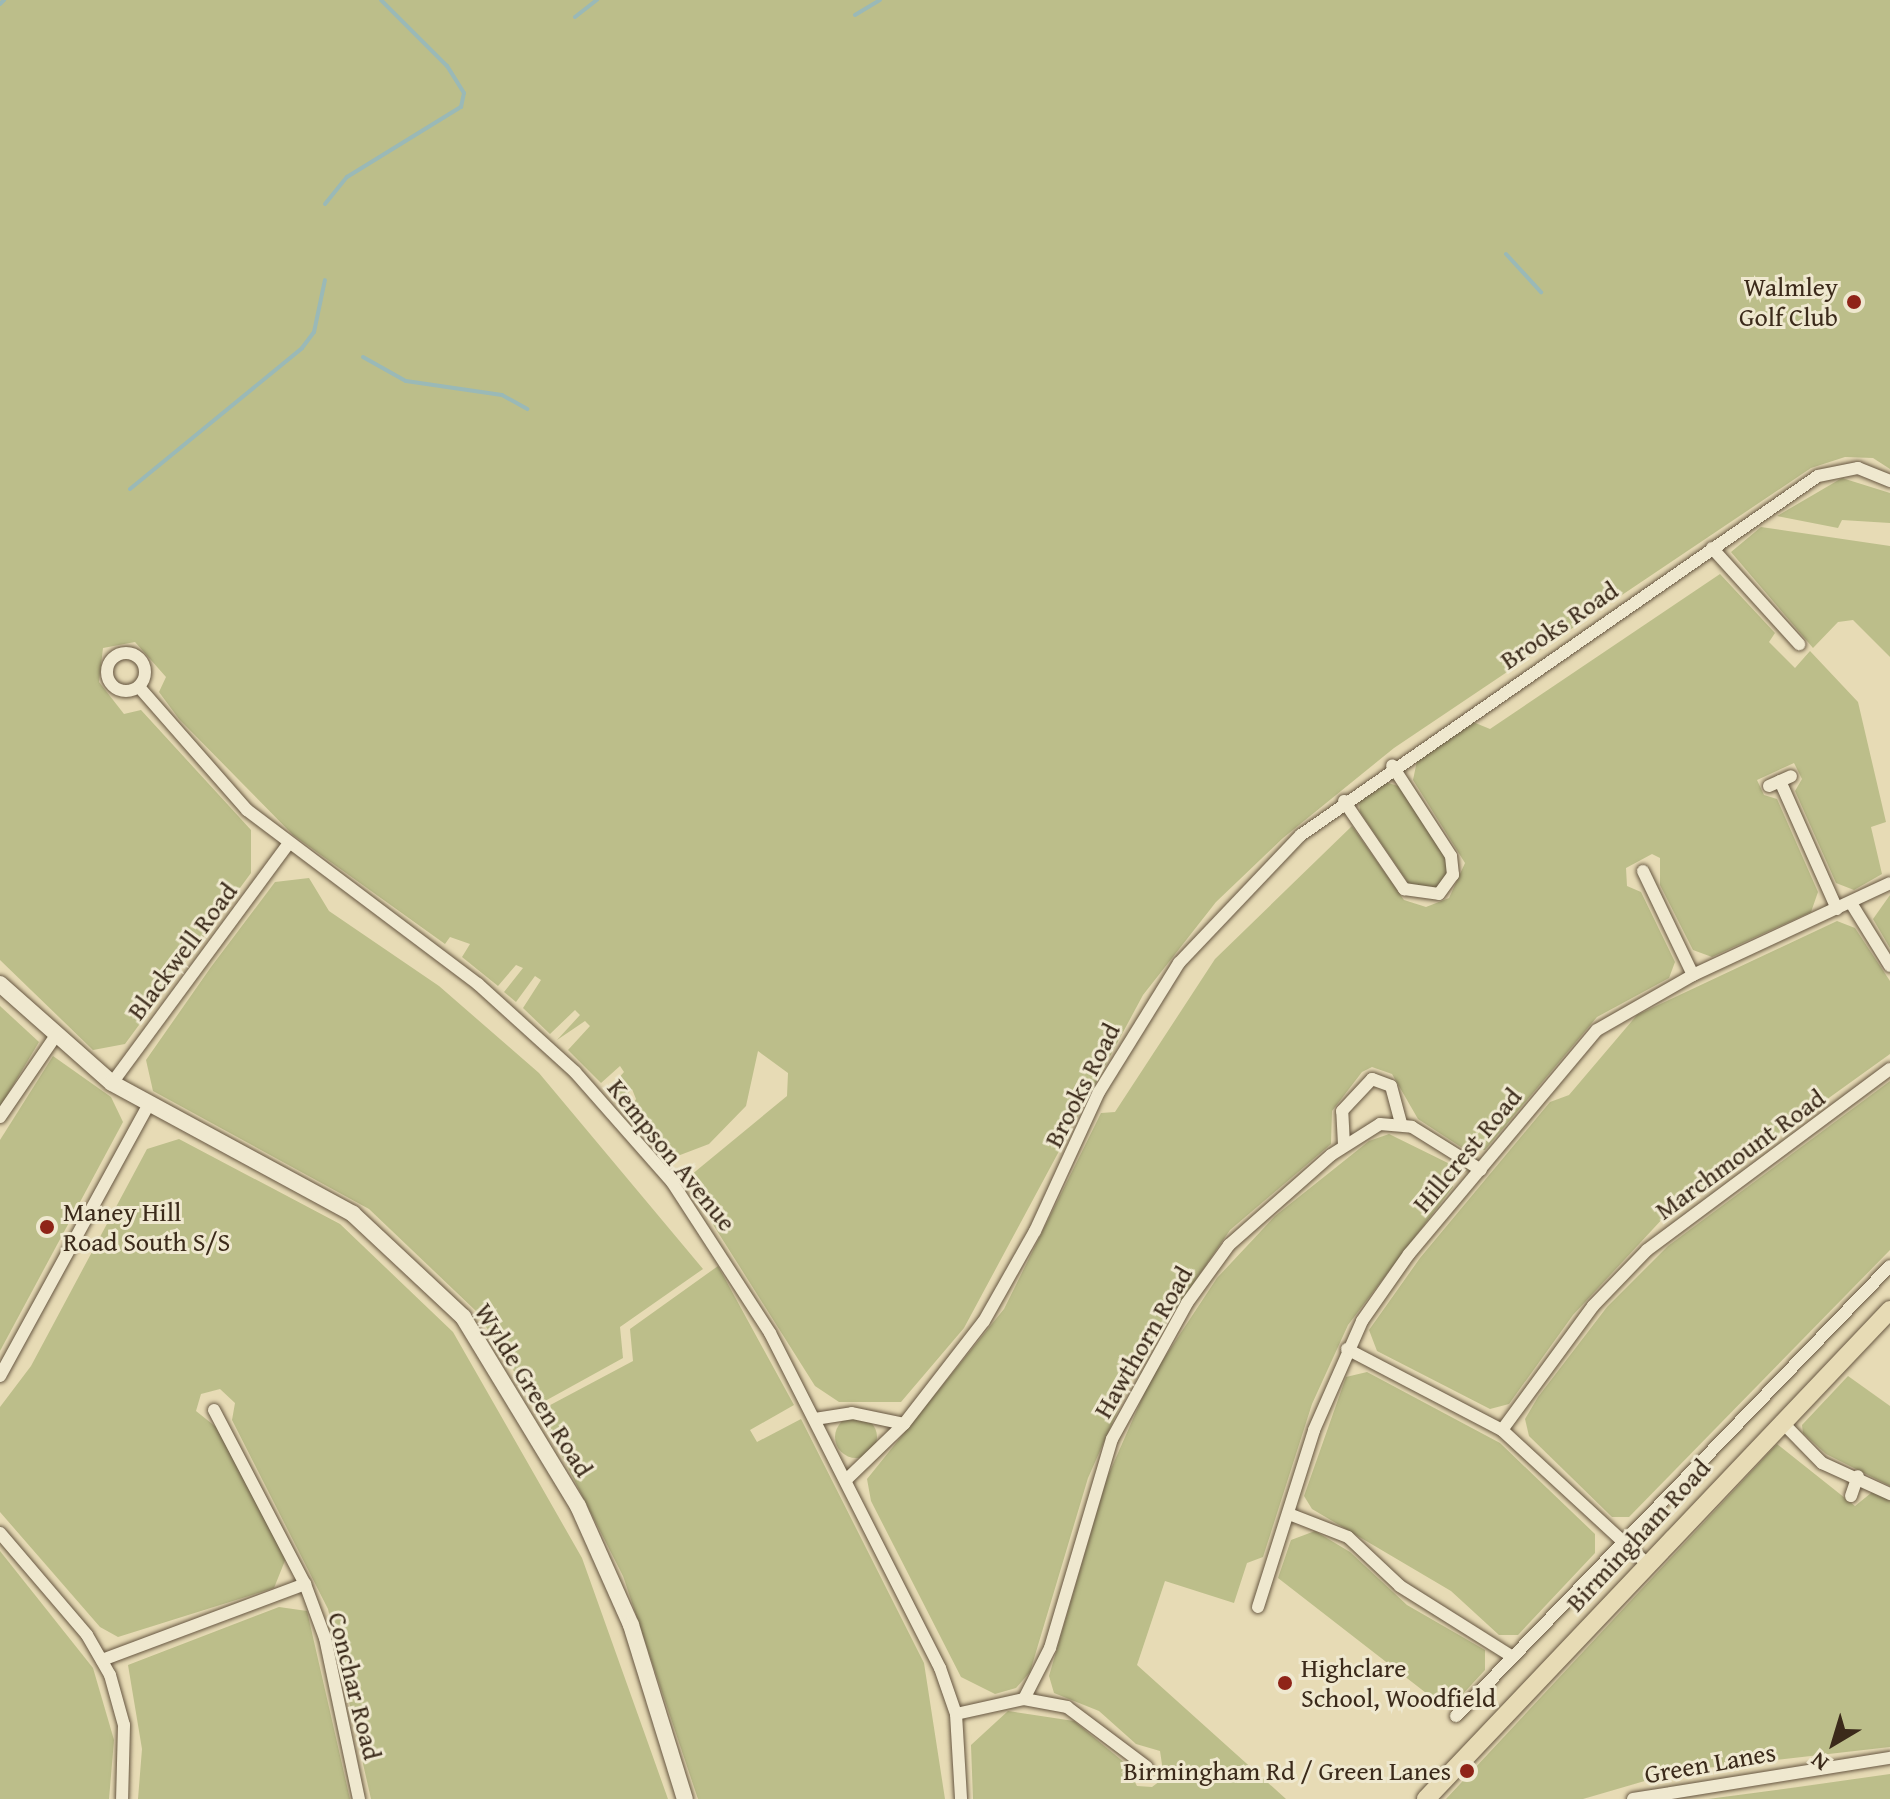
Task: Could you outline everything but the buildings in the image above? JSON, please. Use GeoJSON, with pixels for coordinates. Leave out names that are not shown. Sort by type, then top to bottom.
{"type":"FeatureCollection","features":[{"type":"Feature","properties":{"kind":"main road","name":"Birmingham Road"},"geometry":{"type":"LineString","coordinates":[[1426,1799],[1646,1563],[1890,1310]]}},
{"type":"Feature","properties":{"kind":"street","name":"Brooks Road"},"geometry":{"type":"LineString","coordinates":[[846,1480],[904,1424],[1012,1275],[1099,1092],[1179,963],[1279,857],[1392,765],[1828,472],[1858,468],[1890,481]]}},
{"type":"Feature","properties":{"kind":"street"},"geometry":{"type":"LineString","coordinates":[[1712,548],[1799,644]]}},
{"type":"Feature","properties":{"kind":"street","name":"Kempson Avenue"},"geometry":{"type":"LineString","coordinates":[[139,687],[208,771],[287,846],[468,976],[575,1072],[672,1182],[727,1259],[815,1419],[956,1714],[961,1799]]}},
{"type":"Feature","properties":{"kind":"street"},"geometry":{"type":"LineString","coordinates":[[1344,801],[1404,889],[1439,894],[1453,875],[1451,856],[1392,765]]}},
{"type":"Feature","properties":{"kind":"street"},"geometry":{"type":"LineString","coordinates":[[1780,781],[1837,909]]}},
{"type":"Feature","properties":{"kind":"street","name":"Blackwell Road"},"geometry":{"type":"LineString","coordinates":[[112,1083],[287,846]]}},
{"type":"Feature","properties":{"kind":"street"},"geometry":{"type":"LineString","coordinates":[[1643,871],[1693,975]]}},
{"type":"Feature","properties":{"kind":"street","name":"Hillcrest Road"},"geometry":{"type":"LineString","coordinates":[[1258,1607],[1347,1349],[1409,1254],[1597,1030],[1693,975],[1890,883]]}},
{"type":"Feature","properties":{"kind":"street"},"geometry":{"type":"LineString","coordinates":[[1851,903],[1890,966]]}},
{"type":"Feature","properties":{"kind":"street","name":"Wylde Green Road"},"geometry":{"type":"LineString","coordinates":[[0,984],[54,1038],[112,1083],[148,1106],[353,1214],[463,1317],[578,1506],[631,1625],[685,1799]]}},
{"type":"Feature","properties":{"kind":"street"},"geometry":{"type":"LineString","coordinates":[[0,1117],[54,1038]]}},
{"type":"Feature","properties":{"kind":"street","name":"Marchmount Road"},"geometry":{"type":"LineString","coordinates":[[1502,1430],[1593,1306],[1647,1250],[1890,1069]]}},
{"type":"Feature","properties":{"kind":"street"},"geometry":{"type":"LineString","coordinates":[[1344,1145],[1342,1111],[1372,1079],[1398,1097],[1401,1124],[1481,1170]]}},
{"type":"Feature","properties":{"kind":"street"},"geometry":{"type":"LineString","coordinates":[[0,1376],[148,1106]]}},
{"type":"Feature","properties":{"kind":"street","name":"Hawthorn Road"},"geometry":{"type":"LineString","coordinates":[[1024,1699],[1050,1648],[1090,1495],[1136,1387],[1229,1245],[1344,1145],[1380,1124],[1401,1124]]}},
{"type":"Feature","properties":{"kind":"street","name":"Birmingham Road"},"geometry":{"type":"LineString","coordinates":[[1456,1716],[1618,1541],[1890,1266]]}},
{"type":"Feature","properties":{"kind":"street"},"geometry":{"type":"LineString","coordinates":[[1347,1349],[1502,1430],[1618,1541],[1646,1563]]}},
{"type":"Feature","properties":{"kind":"street","name":"Conchar Road"},"geometry":{"type":"LineString","coordinates":[[214,1410],[305,1584],[325,1638],[359,1799]]}},
{"type":"Feature","properties":{"kind":"street"},"geometry":{"type":"LineString","coordinates":[[815,1419],[852,1413],[904,1424]]}},
{"type":"Feature","properties":{"kind":"street"},"geometry":{"type":"LineString","coordinates":[[1781,1421],[1822,1463],[1858,1476],[1890,1494]]}},
{"type":"Feature","properties":{"kind":"street"},"geometry":{"type":"LineString","coordinates":[[1851,1496],[1858,1476]]}},
{"type":"Feature","properties":{"kind":"street"},"geometry":{"type":"LineString","coordinates":[[1289,1514],[1348,1537],[1400,1586],[1511,1656]]}},
{"type":"Feature","properties":{"kind":"street"},"geometry":{"type":"LineString","coordinates":[[0,1533],[102,1660],[124,1725],[122,1799]]}},
{"type":"Feature","properties":{"kind":"street","name":"Conchar Road"},"geometry":{"type":"LineString","coordinates":[[102,1660],[305,1584]]}},
{"type":"Feature","properties":{"kind":"street"},"geometry":{"type":"LineString","coordinates":[[956,1714],[1024,1699],[1080,1713],[1147,1767]]}},
{"type":"Feature","properties":{"kind":"street","name":"Green Lanes"},"geometry":{"type":"LineString","coordinates":[[1633,1799],[1890,1758]]}},
{"type":"Feature","properties":{"kind":"green space","name":"Walmley Golf Club"},"geometry":{"type":"Polygon","coordinates":[[[0,0],[1890,0],[1890,469],[1873,458],[1845,457],[1811,468],[1394,748],[1283,838],[1216,902],[1143,995],[964,1328],[901,1402],[839,1402],[815,1386],[685,1180],[787,1096],[788,1073],[758,1051],[746,1106],[709,1144],[667,1160],[628,1113],[636,1099],[632,1089],[620,1104],[608,1090],[624,1072],[620,1066],[601,1083],[568,1050],[590,1026],[585,1021],[557,1040],[580,1015],[575,1010],[550,1034],[523,1008],[541,980],[535,976],[516,1002],[504,992],[523,968],[516,965],[498,986],[462,957],[470,944],[450,937],[445,944],[293,835],[179,719],[159,692],[166,677],[135,642],[103,648],[99,682],[124,714],[141,710],[251,830],[251,873],[125,1044],[93,1050],[0,960],[0,0]]]}},
{"type":"Feature","properties":{"kind":"green space"},"geometry":{"type":"Polygon","coordinates":[[[1842,478],[1890,493],[1890,523],[1842,520],[1838,528],[1777,516],[1842,478]]]}},
{"type":"Feature","properties":{"kind":"green space"},"geometry":{"type":"Polygon","coordinates":[[[1761,527],[1890,546],[1890,657],[1853,620],[1838,622],[1813,648],[1731,552],[1761,527]]]}},
{"type":"Feature","properties":{"kind":"green space"},"geometry":{"type":"Polygon","coordinates":[[[1720,574],[1775,633],[1769,642],[1795,668],[1810,651],[1858,702],[1886,822],[1871,827],[1882,874],[1854,890],[1836,883],[1795,791],[1802,779],[1794,763],[1757,780],[1764,795],[1777,799],[1818,892],[1811,912],[1712,957],[1693,950],[1660,885],[1660,858],[1652,854],[1626,868],[1627,886],[1641,892],[1675,962],[1669,978],[1597,1017],[1485,1150],[1467,1151],[1418,1119],[1392,1074],[1372,1067],[1362,1072],[1332,1111],[1331,1144],[1230,1230],[1139,1363],[1088,1478],[1030,1672],[1016,1688],[995,1694],[961,1677],[871,1501],[867,1479],[1004,1309],[1101,1113],[1115,1112],[1215,959],[1352,826],[1404,900],[1426,907],[1449,898],[1465,863],[1413,780],[1417,761],[1473,722],[1490,729],[1720,574]]]}},
{"type":"Feature","properties":{"kind":"green space"},"geometry":{"type":"Polygon","coordinates":[[[1385,782],[1398,786],[1444,853],[1448,873],[1435,889],[1409,884],[1360,812],[1359,801],[1385,782]]]}},
{"type":"Feature","properties":{"kind":"green space"},"geometry":{"type":"Polygon","coordinates":[[[309,878],[329,911],[439,986],[539,1073],[703,1269],[620,1327],[623,1358],[536,1406],[476,1311],[369,1209],[153,1091],[146,1060],[211,967],[275,882],[309,878]]]}},
{"type":"Feature","properties":{"kind":"green space"},"geometry":{"type":"Polygon","coordinates":[[[1890,895],[1890,948],[1873,919],[1890,895]]]}},
{"type":"Feature","properties":{"kind":"green space"},"geometry":{"type":"Polygon","coordinates":[[[1837,921],[1855,928],[1890,981],[1890,1054],[1666,1215],[1573,1315],[1509,1404],[1490,1409],[1377,1351],[1369,1330],[1420,1258],[1550,1102],[1569,1095],[1637,1015],[1837,921]]]}},
{"type":"Feature","properties":{"kind":"green space"},"geometry":{"type":"Polygon","coordinates":[[[0,1006],[39,1042],[0,1107],[0,1006]]]}},
{"type":"Feature","properties":{"kind":"green space"},"geometry":{"type":"Polygon","coordinates":[[[53,1056],[111,1097],[123,1122],[0,1351],[0,1140],[53,1056]]]}},
{"type":"Feature","properties":{"kind":"green space"},"geometry":{"type":"Polygon","coordinates":[[[1890,1081],[1890,1250],[1629,1517],[1612,1517],[1529,1436],[1525,1419],[1538,1397],[1607,1307],[1668,1246],[1890,1081]]]}},
{"type":"Feature","properties":{"kind":"green space"},"geometry":{"type":"Polygon","coordinates":[[[1389,1134],[1452,1165],[1453,1187],[1348,1325],[1312,1404],[1263,1557],[1247,1563],[1234,1603],[1165,1581],[1137,1665],[1286,1799],[973,1799],[971,1745],[1008,1711],[1074,1721],[1125,1763],[1137,1786],[1152,1787],[1164,1778],[1160,1751],[1136,1744],[1099,1711],[1054,1693],[1049,1676],[1107,1478],[1151,1378],[1217,1278],[1275,1216],[1369,1141],[1389,1134]]]}},
{"type":"Feature","properties":{"kind":"green space"},"geometry":{"type":"Polygon","coordinates":[[[179,1139],[340,1224],[453,1332],[582,1558],[668,1799],[371,1799],[328,1609],[232,1420],[235,1403],[220,1389],[201,1394],[196,1411],[216,1427],[286,1558],[274,1588],[118,1637],[100,1627],[0,1512],[0,1407],[31,1366],[147,1149],[179,1139]]]}},
{"type":"Feature","properties":{"kind":"green space"},"geometry":{"type":"Polygon","coordinates":[[[718,1266],[794,1405],[750,1430],[757,1442],[801,1419],[924,1663],[945,1799],[698,1799],[623,1576],[539,1411],[633,1361],[630,1329],[718,1266]]]}},
{"type":"Feature","properties":{"kind":"green space"},"geometry":{"type":"Polygon","coordinates":[[[1367,1372],[1500,1443],[1595,1534],[1595,1553],[1518,1635],[1499,1635],[1451,1591],[1312,1509],[1304,1496],[1346,1377],[1367,1372]]]}},
{"type":"Feature","properties":{"kind":"green space"},"geometry":{"type":"Polygon","coordinates":[[[1848,1376],[1890,1406],[1890,1486],[1826,1454],[1803,1433],[1802,1425],[1848,1376]]]}},
{"type":"Feature","properties":{"kind":"green space"},"geometry":{"type":"Polygon","coordinates":[[[856,1416],[871,1422],[877,1437],[871,1452],[856,1458],[841,1452],[835,1437],[841,1422],[856,1416]]]}},
{"type":"Feature","properties":{"kind":"green space"},"geometry":{"type":"Polygon","coordinates":[[[1777,1444],[1855,1506],[1876,1489],[1890,1501],[1890,1747],[1679,1771],[1583,1799],[1446,1799],[1777,1444]]]}},
{"type":"Feature","properties":{"kind":"green space"},"geometry":{"type":"Polygon","coordinates":[[[1315,1531],[1350,1552],[1407,1605],[1485,1650],[1485,1670],[1448,1710],[1278,1578],[1291,1540],[1315,1531]]]}},
{"type":"Feature","properties":{"kind":"green space"},"geometry":{"type":"Polygon","coordinates":[[[0,1551],[93,1668],[114,1740],[109,1799],[0,1799],[0,1551]]]}},
{"type":"Feature","properties":{"kind":"green space"},"geometry":{"type":"Polygon","coordinates":[[[279,1607],[307,1611],[350,1799],[138,1799],[142,1749],[128,1665],[279,1607]]]}},
{"type":"Feature","properties":{"kind":"green space"},"geometry":{"type":"Polygon","coordinates":[[[1890,1774],[1890,1799],[1708,1799],[1798,1787],[1890,1774]]]}},
{"type":"Feature","properties":{"kind":"waterway"},"geometry":{"type":"LineString","coordinates":[[0,4],[4,0]]}},
{"type":"Feature","properties":{"kind":"waterway"},"geometry":{"type":"LineString","coordinates":[[325,204],[347,177],[461,107],[464,93],[447,66],[381,0]]}},
{"type":"Feature","properties":{"kind":"waterway"},"geometry":{"type":"LineString","coordinates":[[575,17],[597,0]]}},
{"type":"Feature","properties":{"kind":"waterway"},"geometry":{"type":"LineString","coordinates":[[855,15],[880,0]]}},
{"type":"Feature","properties":{"kind":"waterway"},"geometry":{"type":"LineString","coordinates":[[1506,254],[1541,292]]}},
{"type":"Feature","properties":{"kind":"waterway"},"geometry":{"type":"LineString","coordinates":[[130,489],[302,348],[314,332],[325,280]]}},
{"type":"Feature","properties":{"kind":"waterway"},"geometry":{"type":"LineString","coordinates":[[363,357],[406,381],[502,395],[527,409]]}},
{"type":"Feature","properties":{"kind":"place","name":"Walmley Golf Club"},"geometry":{"type":"Point","coordinates":[1854,302]}},
{"type":"Feature","properties":{"kind":"place","name":"Maney Hill Road South S/S"},"geometry":{"type":"Point","coordinates":[47,1227]}},
{"type":"Feature","properties":{"kind":"place","name":"Highclare School, Woodfield"},"geometry":{"type":"Point","coordinates":[1285,1683]}},
{"type":"Feature","properties":{"kind":"place","name":"Birmingham Rd / Green Lanes"},"geometry":{"type":"Point","coordinates":[1467,1771]}}]}
